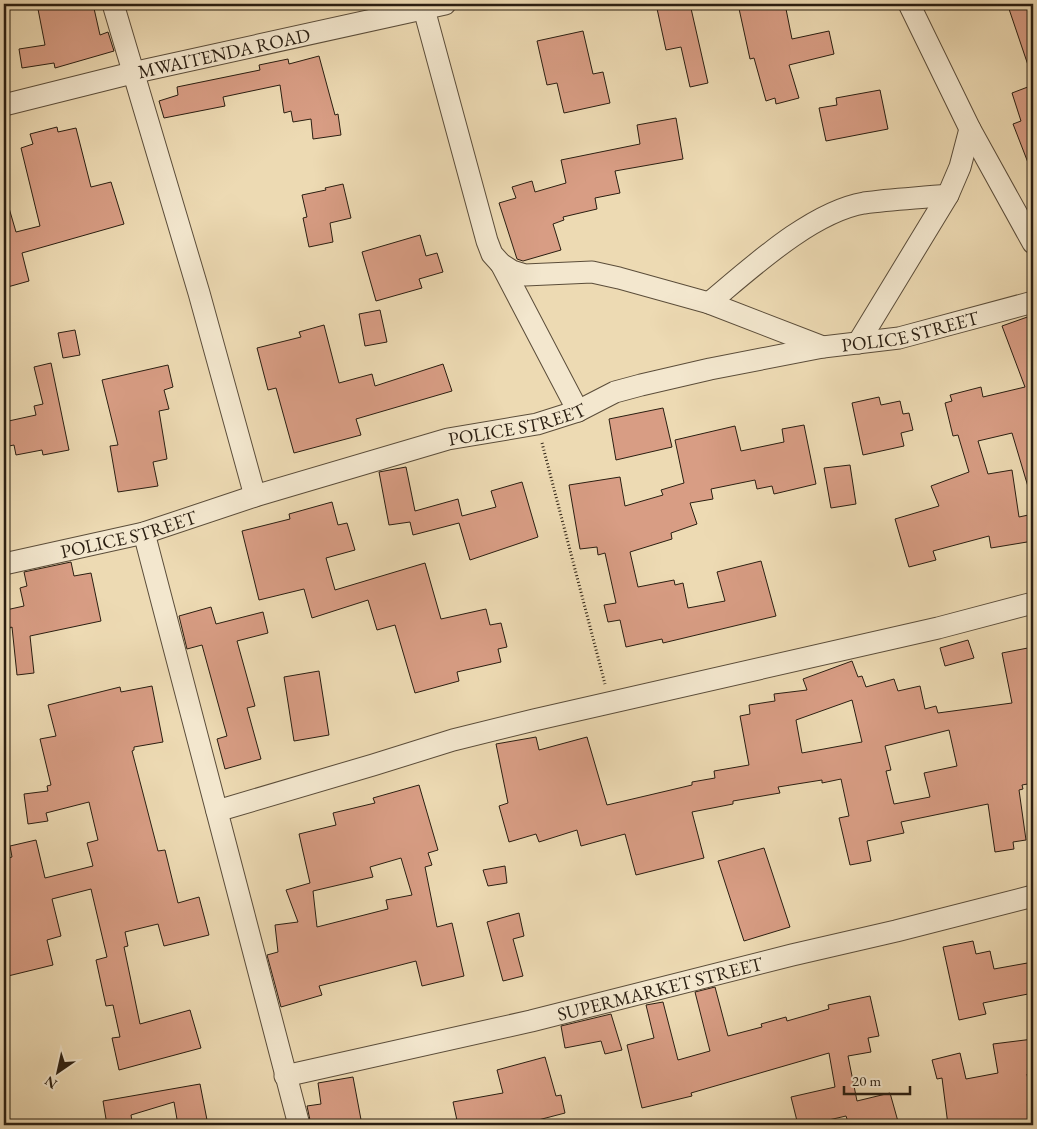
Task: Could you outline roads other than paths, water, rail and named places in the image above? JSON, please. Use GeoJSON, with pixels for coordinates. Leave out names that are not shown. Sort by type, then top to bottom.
{"type":"FeatureCollection","features":[{"type":"Feature","properties":{"kind":"street"},"geometry":{"type":"LineString","coordinates":[[113,4],[199,293],[255,496]]}},
{"type":"Feature","properties":{"kind":"street","name":"MWAITENDA ROAD"},"geometry":{"type":"LineString","coordinates":[[4,105],[132,73],[445,4]]}},
{"type":"Feature","properties":{"kind":"street"},"geometry":{"type":"LineString","coordinates":[[909,4],[970,129],[1033,243]]}},
{"type":"Feature","properties":{"kind":"street"},"geometry":{"type":"LineString","coordinates":[[424,9],[487,241],[492,254],[501,264],[578,411]]}},
{"type":"Feature","properties":{"kind":"street"},"geometry":{"type":"LineString","coordinates":[[858,343],[948,196],[960,167],[970,129]]}},
{"type":"Feature","properties":{"kind":"street"},"geometry":{"type":"LineString","coordinates":[[709,302],[777,247],[828,215],[863,203],[948,196]]}},
{"type":"Feature","properties":{"kind":"street"},"geometry":{"type":"LineString","coordinates":[[501,264],[512,271],[525,275],[592,272],[619,278],[709,302],[823,347]]}},
{"type":"Feature","properties":{"kind":"street","name":"POLICE STREET"},"geometry":{"type":"LineString","coordinates":[[4,564],[144,533],[255,496],[448,439],[537,424],[578,411],[615,392],[641,385],[710,369],[823,347],[899,338],[1033,302]]}},
{"type":"Feature","properties":{"kind":"street"},"geometry":{"type":"LineString","coordinates":[[144,533],[299,1125]]}},
{"type":"Feature","properties":{"kind":"street"},"geometry":{"type":"LineString","coordinates":[[217,811],[373,766],[453,740],[938,628],[1033,603]]}},
{"type":"Feature","properties":{"kind":"street","name":"SUPERMARKET STREET"},"geometry":{"type":"LineString","coordinates":[[285,1076],[531,1021],[783,957],[896,932],[1033,896]]}}]}
